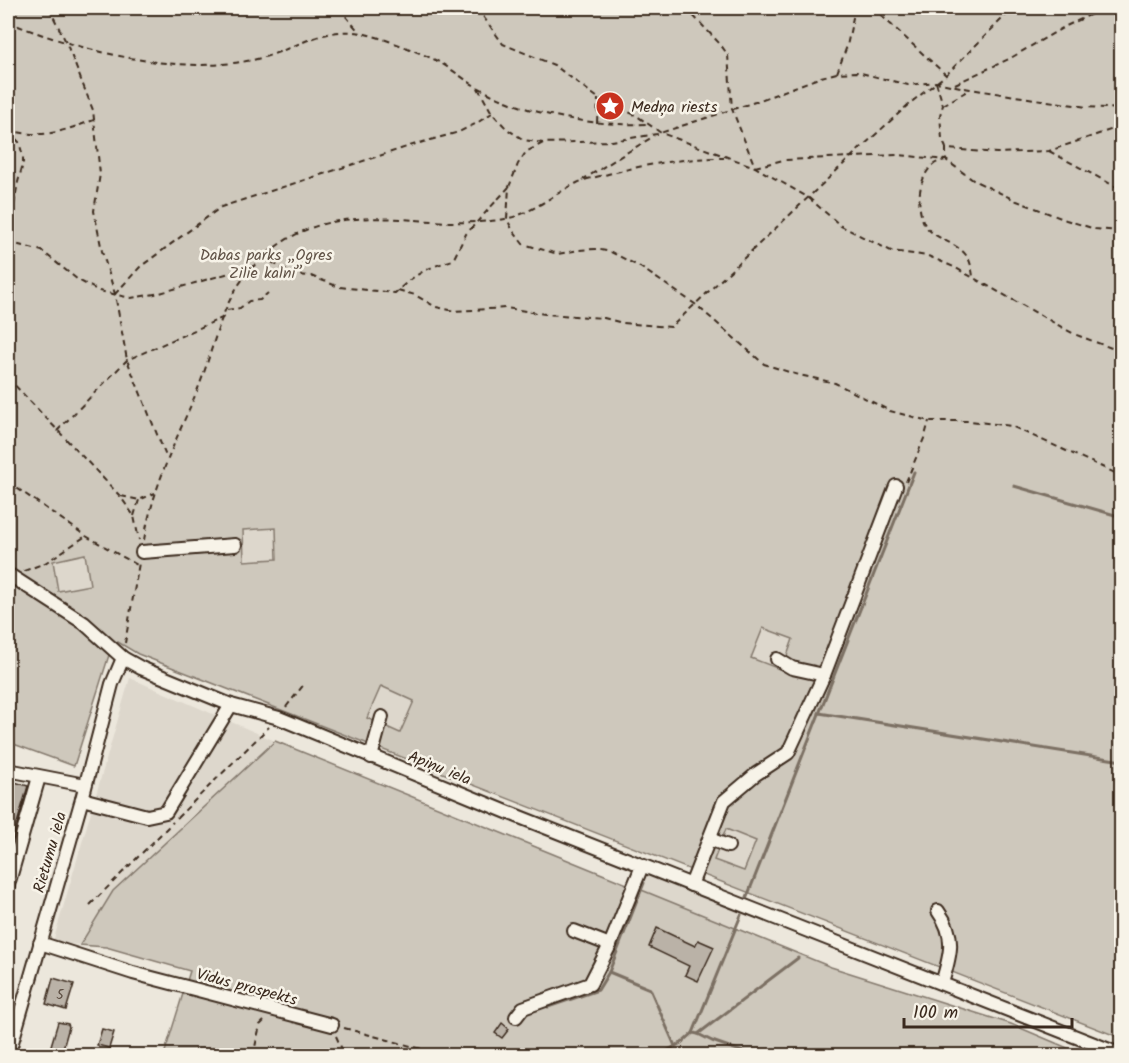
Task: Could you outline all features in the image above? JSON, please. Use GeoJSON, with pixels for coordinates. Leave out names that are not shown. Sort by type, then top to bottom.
{"type":"FeatureCollection","features":[{"type":"Feature","properties":{"kind":"street"},"geometry":{"type":"LineString","coordinates":[[691,885],[723,801],[756,774],[788,753],[824,675],[894,491]]}},
{"type":"Feature","properties":{"kind":"street"},"geometry":{"type":"LineString","coordinates":[[142,552],[236,545]]}},
{"type":"Feature","properties":{"kind":"street","name":"Apiņu iela"},"geometry":{"type":"LineString","coordinates":[[9,575],[84,623],[123,658],[141,668],[231,705],[279,718],[642,866],[1122,1055]]}},
{"type":"Feature","properties":{"kind":"street","name":"Rietumu iela"},"geometry":{"type":"LineString","coordinates":[[8,1056],[82,799],[112,684],[123,658]]}},
{"type":"Feature","properties":{"kind":"street"},"geometry":{"type":"LineString","coordinates":[[777,659],[792,668],[824,675]]}},
{"type":"Feature","properties":{"kind":"street"},"geometry":{"type":"LineString","coordinates":[[82,799],[147,816],[166,812],[231,705]]}},
{"type":"Feature","properties":{"kind":"street"},"geometry":{"type":"LineString","coordinates":[[371,757],[382,717]]}},
{"type":"Feature","properties":{"kind":"street"},"geometry":{"type":"LineString","coordinates":[[8,770],[85,785]]}},
{"type":"Feature","properties":{"kind":"street"},"geometry":{"type":"LineString","coordinates":[[8,885],[39,777]]}},
{"type":"Feature","properties":{"kind":"street"},"geometry":{"type":"LineString","coordinates":[[709,839],[728,846]]}},
{"type":"Feature","properties":{"kind":"street"},"geometry":{"type":"LineString","coordinates":[[516,1017],[523,1008],[590,984],[610,945],[642,866]]}},
{"type":"Feature","properties":{"kind":"street"},"geometry":{"type":"LineString","coordinates":[[938,911],[951,940],[950,956],[942,983]]}},
{"type":"Feature","properties":{"kind":"street"},"geometry":{"type":"LineString","coordinates":[[574,931],[610,945]]}},
{"type":"Feature","properties":{"kind":"street","name":"Vidus prospekts"},"geometry":{"type":"LineString","coordinates":[[40,943],[133,973],[332,1025]]}},
{"type":"Feature","properties":{"kind":"path"},"geometry":{"type":"LineString","coordinates":[[49,8],[66,42],[93,110],[100,174],[94,211],[102,251],[115,294],[127,360],[167,459]]}},
{"type":"Feature","properties":{"kind":"path"},"geometry":{"type":"LineString","coordinates":[[339,8],[360,33]]}},
{"type":"Feature","properties":{"kind":"path"},"geometry":{"type":"LineString","coordinates":[[477,8],[503,44],[554,65],[598,98],[638,116],[659,134],[755,167],[809,198],[841,226],[891,251],[928,256],[973,276],[1074,334],[1122,352]]}},
{"type":"Feature","properties":{"kind":"path"},"geometry":{"type":"LineString","coordinates":[[686,8],[728,55],[732,109],[755,167]]}},
{"type":"Feature","properties":{"kind":"path"},"geometry":{"type":"LineString","coordinates":[[837,73],[847,45],[855,8]]}},
{"type":"Feature","properties":{"kind":"path"},"geometry":{"type":"LineString","coordinates":[[873,8],[946,75]]}},
{"type":"Feature","properties":{"kind":"path"},"geometry":{"type":"LineString","coordinates":[[398,290],[415,295],[436,307],[454,311],[506,308],[671,327],[851,157],[946,75],[1013,8]]}},
{"type":"Feature","properties":{"kind":"path"},"geometry":{"type":"LineString","coordinates":[[954,85],[1009,59],[1065,26],[1105,8]]}},
{"type":"Feature","properties":{"kind":"path"},"geometry":{"type":"LineString","coordinates":[[8,22],[66,42],[126,57],[159,63],[197,66],[220,65],[261,57],[326,32],[360,33],[434,59],[478,88],[528,110],[597,123],[648,124]]}},
{"type":"Feature","properties":{"kind":"path"},"geometry":{"type":"LineString","coordinates":[[478,88],[492,113],[507,129],[524,140],[543,143],[612,141],[659,134],[837,73],[858,72],[908,85],[936,82],[1087,107],[1122,109]]}},
{"type":"Feature","properties":{"kind":"path"},"geometry":{"type":"LineString","coordinates":[[936,82],[943,105],[940,115],[946,160]]}},
{"type":"Feature","properties":{"kind":"path"},"geometry":{"type":"LineString","coordinates":[[943,105],[970,89]]}},
{"type":"Feature","properties":{"kind":"path"},"geometry":{"type":"LineString","coordinates":[[597,123],[598,98]]}},
{"type":"Feature","properties":{"kind":"path"},"geometry":{"type":"LineString","coordinates":[[115,294],[140,267],[221,207],[459,132],[492,113]]}},
{"type":"Feature","properties":{"kind":"path"},"geometry":{"type":"LineString","coordinates":[[8,130],[28,134],[56,134],[94,120]]}},
{"type":"Feature","properties":{"kind":"path"},"geometry":{"type":"LineString","coordinates":[[946,148],[997,153],[1049,151],[1122,126]]}},
{"type":"Feature","properties":{"kind":"path"},"geometry":{"type":"LineString","coordinates":[[8,130],[19,142],[23,156],[8,229],[8,242],[42,251],[78,280],[99,291],[131,298],[254,266]]}},
{"type":"Feature","properties":{"kind":"path"},"geometry":{"type":"LineString","coordinates":[[123,658],[138,566],[155,493],[236,290],[262,256],[290,237],[311,227],[338,220],[378,219],[474,224],[525,214],[659,134]]}},
{"type":"Feature","properties":{"kind":"path"},"geometry":{"type":"LineString","coordinates":[[543,143],[526,152],[518,164],[509,187],[507,219],[523,244],[558,254],[596,249],[611,252],[640,267],[695,304],[764,364],[795,374],[835,382],[890,411],[929,421],[970,421],[1011,426],[1122,476]]}},
{"type":"Feature","properties":{"kind":"path"},"geometry":{"type":"LineString","coordinates":[[1049,151],[1122,190]]}},
{"type":"Feature","properties":{"kind":"path"},"geometry":{"type":"LineString","coordinates":[[755,167],[783,160],[899,155],[946,160],[973,180],[1017,201],[1095,229],[1122,231]]}},
{"type":"Feature","properties":{"kind":"path"},"geometry":{"type":"LineString","coordinates":[[580,181],[636,167],[686,158],[724,158]]}},
{"type":"Feature","properties":{"kind":"path"},"geometry":{"type":"LineString","coordinates":[[946,160],[934,163],[926,172],[922,181],[919,207],[924,224],[934,235],[950,242],[970,259],[973,276]]}},
{"type":"Feature","properties":{"kind":"path"},"geometry":{"type":"LineString","coordinates":[[262,256],[294,275],[311,276],[339,287],[395,293],[412,277],[431,267],[453,260],[466,234],[509,187]]}},
{"type":"Feature","properties":{"kind":"path"},"geometry":{"type":"LineString","coordinates":[[227,310],[240,308],[249,301],[260,300],[268,293]]}},
{"type":"Feature","properties":{"kind":"path"},"geometry":{"type":"LineString","coordinates":[[57,431],[127,360],[224,317]]}},
{"type":"Feature","properties":{"kind":"path"},"geometry":{"type":"LineString","coordinates":[[8,378],[120,496],[134,516],[142,552]]}},
{"type":"Feature","properties":{"kind":"path"},"geometry":{"type":"LineString","coordinates":[[894,491],[900,499],[929,421]]}},
{"type":"Feature","properties":{"kind":"path"},"geometry":{"type":"LineString","coordinates":[[8,482],[87,536],[138,566]]}},
{"type":"Feature","properties":{"kind":"path"},"geometry":{"type":"LineString","coordinates":[[120,496],[139,500],[155,493]]}},
{"type":"Feature","properties":{"kind":"path"},"geometry":{"type":"LineString","coordinates":[[134,516],[139,500]]}},
{"type":"Feature","properties":{"kind":"path"},"geometry":{"type":"LineString","coordinates":[[9,575],[45,562],[87,536]]}},
{"type":"Feature","properties":{"kind":"path"},"geometry":{"type":"LineString","coordinates":[[90,905],[279,718],[305,683]]}},
{"type":"Feature","properties":{"kind":"path"},"geometry":{"type":"LineString","coordinates":[[253,1056],[260,1025],[273,1010]]}},
{"type":"Feature","properties":{"kind":"path"},"geometry":{"type":"LineString","coordinates":[[332,1025],[445,1055]]}},
{"type":"Feature","properties":{"kind":"path"},"geometry":{"type":"LineString","coordinates":[[332,1025],[345,1056]]}},
{"type":"Feature","properties":{"kind":"shaded area"},"geometry":{"type":"Polygon","coordinates":[[[276,528],[277,559],[244,561],[243,530],[276,528]]]}},
{"type":"Feature","properties":{"kind":"shaded area"},"geometry":{"type":"Polygon","coordinates":[[[85,554],[90,585],[58,591],[53,560],[85,554]]]}},
{"type":"Feature","properties":{"kind":"shaded area"},"geometry":{"type":"Polygon","coordinates":[[[763,627],[793,639],[782,670],[751,658],[763,627]]]}},
{"type":"Feature","properties":{"kind":"shaded area"},"geometry":{"type":"Polygon","coordinates":[[[130,678],[275,741],[113,891],[80,945],[53,942],[130,678]]]}},
{"type":"Feature","properties":{"kind":"shaded area"},"geometry":{"type":"Polygon","coordinates":[[[381,686],[415,702],[400,733],[367,718],[381,686]]]}},
{"type":"Feature","properties":{"kind":"shaded area"},"geometry":{"type":"Polygon","coordinates":[[[726,829],[756,841],[744,872],[714,860],[726,829]]]}},
{"type":"Feature","properties":{"kind":"shaded area"},"geometry":{"type":"Polygon","coordinates":[[[642,874],[740,912],[705,999],[608,961],[642,874]]]}},
{"type":"Feature","properties":{"kind":"green space","name":"Dabas parks „Ogres Zilie kalni”"},"geometry":{"type":"Polygon","coordinates":[[[8,8],[1121,8],[1121,1038],[138,654],[118,642],[109,655],[74,766],[8,742],[8,8]],[[276,528],[243,530],[244,561],[277,559],[276,528]],[[85,554],[53,561],[58,591],[90,585],[85,554]],[[763,628],[751,658],[782,670],[793,639],[763,628]],[[381,686],[367,718],[400,733],[414,701],[381,686]],[[726,829],[714,860],[744,871],[756,841],[726,829]]]}},
{"type":"Feature","properties":{"kind":"green space"},"geometry":{"type":"Polygon","coordinates":[[[275,741],[831,967],[1011,1024],[1084,1055],[164,1055],[190,971],[106,947],[80,945],[113,891],[275,741]]]}},
{"type":"Feature","properties":{"kind":"building"},"geometry":{"type":"Polygon","coordinates":[[[8,780],[28,786],[8,854],[8,780]]]}},
{"type":"Feature","properties":{"kind":"building"},"geometry":{"type":"Polygon","coordinates":[[[657,928],[695,946],[698,940],[714,947],[698,981],[685,975],[689,966],[649,947],[657,928]]]}},
{"type":"Feature","properties":{"kind":"building"},"geometry":{"type":"Polygon","coordinates":[[[53,978],[74,984],[66,1010],[46,1004],[53,978]]]}},
{"type":"Feature","properties":{"kind":"building"},"geometry":{"type":"Polygon","coordinates":[[[58,1022],[68,1024],[69,1027],[62,1052],[50,1049],[58,1022]]]}},
{"type":"Feature","properties":{"kind":"building"},"geometry":{"type":"Polygon","coordinates":[[[502,1023],[509,1029],[502,1038],[495,1033],[502,1023]]]}},
{"type":"Feature","properties":{"kind":"building"},"geometry":{"type":"Polygon","coordinates":[[[102,1029],[114,1032],[109,1048],[97,1045],[102,1029]]]}},
{"type":"Feature","properties":{"kind":"waterway"},"geometry":{"type":"LineString","coordinates":[[747,897],[914,472]]}},
{"type":"Feature","properties":{"kind":"waterway"},"geometry":{"type":"LineString","coordinates":[[1014,486],[1122,517]]}},
{"type":"Feature","properties":{"kind":"waterway"},"geometry":{"type":"LineString","coordinates":[[819,713],[1122,761]]}},
{"type":"Feature","properties":{"kind":"waterway"},"geometry":{"type":"LineString","coordinates":[[548,1007],[598,990],[609,972],[644,883]]}},
{"type":"Feature","properties":{"kind":"waterway"},"geometry":{"type":"LineString","coordinates":[[657,1056],[683,1042],[693,1033],[741,915]]}},
{"type":"Feature","properties":{"kind":"waterway"},"geometry":{"type":"LineString","coordinates":[[693,1033],[698,1034],[798,958]]}},
{"type":"Feature","properties":{"kind":"waterway"},"geometry":{"type":"LineString","coordinates":[[609,972],[650,989],[675,1046]]}},
{"type":"Feature","properties":{"kind":"waterway"},"geometry":{"type":"LineString","coordinates":[[698,1034],[755,1056]]}},
{"type":"Feature","properties":{"kind":"waterway"},"geometry":{"type":"LineString","coordinates":[[459,1053],[467,1056]]}},
{"type":"Feature","properties":{"kind":"place","name":"Medņa riests"},"geometry":{"type":"Point","coordinates":[610,106]}}]}
